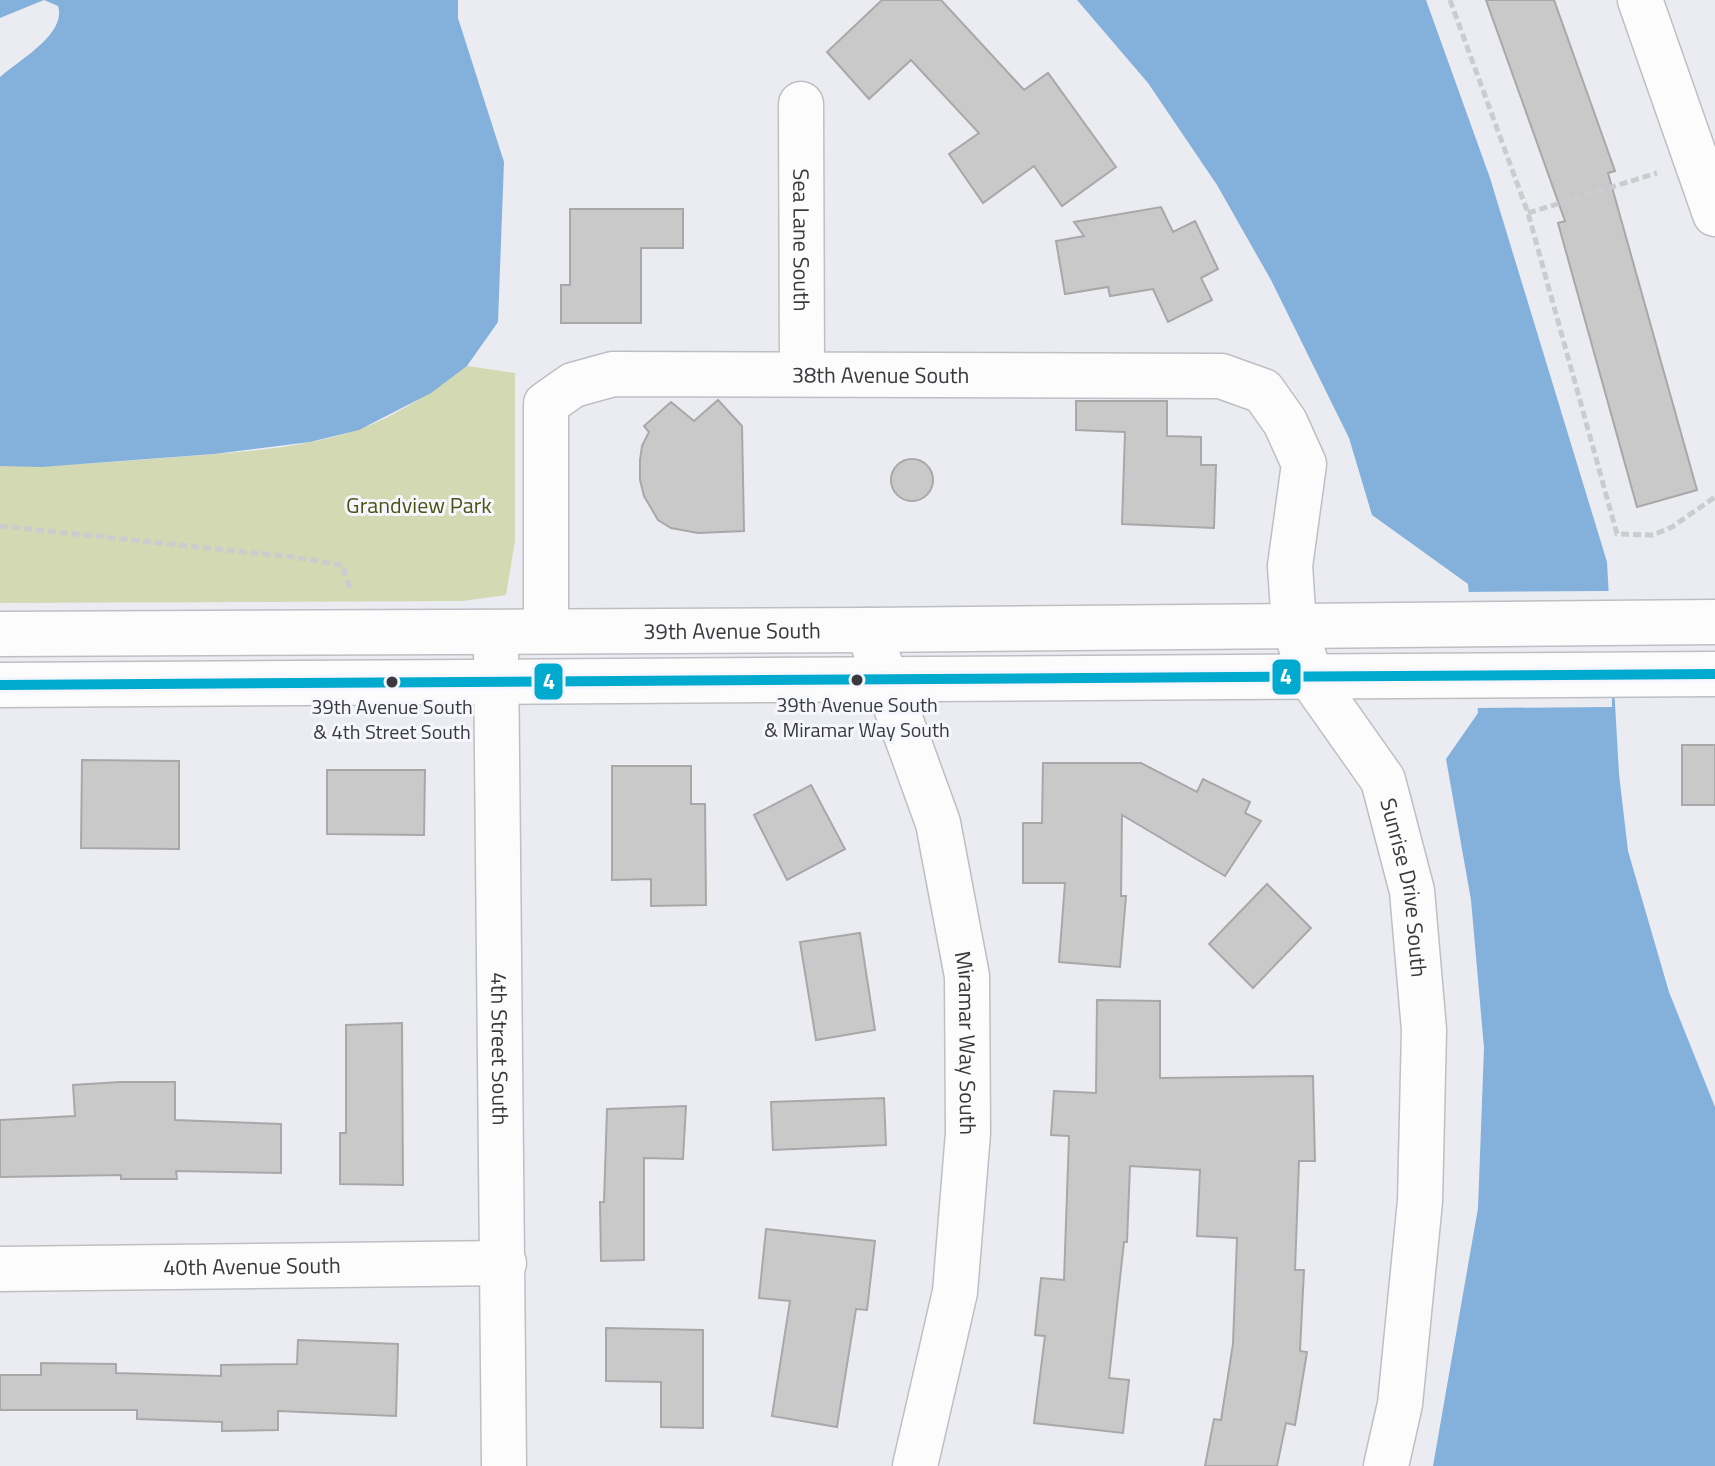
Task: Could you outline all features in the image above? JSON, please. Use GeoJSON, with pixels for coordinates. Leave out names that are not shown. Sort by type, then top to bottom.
{"type":"FeatureCollection","features":[{"type":"Feature","properties":{"kind":"street"},"geometry":{"type":"LineString","coordinates":[[1640,0],[1715,214]]}},
{"type":"Feature","properties":{"kind":"street","name":"Sea Lane South"},"geometry":{"type":"LineString","coordinates":[[801,104],[802,374]]}},
{"type":"Feature","properties":{"kind":"street","name":"38th Avenue South"},"geometry":{"type":"LineString","coordinates":[[546,630],[546,404],[573,385],[613,374],[1221,376]]}},
{"type":"Feature","properties":{"kind":"street","name":"Sunrise Drive South"},"geometry":{"type":"LineString","coordinates":[[1221,376],[1263,391],[1285,422],[1304,464],[1290,566],[1294,625],[1311,678],[1383,780],[1412,891],[1424,1030],[1420,1201],[1400,1404],[1386,1466]]}},
{"type":"Feature","properties":{"kind":"street","name":"39th Avenue South"},"geometry":{"type":"LineString","coordinates":[[0,634],[1715,622]]}},
{"type":"Feature","properties":{"kind":"street","name":"4th Street South"},"geometry":{"type":"LineString","coordinates":[[496,630],[504,1466]]}},
{"type":"Feature","properties":{"kind":"street","name":"Miramar Way South"},"geometry":{"type":"LineString","coordinates":[[868,630],[938,823],[967,976],[968,1133],[955,1292],[915,1466]]}},
{"type":"Feature","properties":{"kind":"street"},"geometry":{"type":"LineString","coordinates":[[0,685],[1715,674]]}},
{"type":"Feature","properties":{"kind":"street","name":"40th Avenue South"},"geometry":{"type":"LineString","coordinates":[[0,1269],[504,1263]]}},
{"type":"Feature","properties":{"kind":"path"},"geometry":{"type":"LineString","coordinates":[[1450,0],[1528,213],[1617,534],[1653,535],[1672,527],[1715,497]]}},
{"type":"Feature","properties":{"kind":"path"},"geometry":{"type":"LineString","coordinates":[[1528,213],[1697,161]]}},
{"type":"Feature","properties":{"kind":"path"},"geometry":{"type":"LineString","coordinates":[[0,526],[342,565],[350,589]]}},
{"type":"Feature","properties":{"kind":"green space","name":"Grandview Park"},"geometry":{"type":"Polygon","coordinates":[[[467,366],[515,373],[515,541],[506,595],[463,601],[0,603],[0,466],[82,464],[213,454],[311,442],[357,430],[400,411],[467,366]]]}},
{"type":"Feature","properties":{"kind":"water"},"geometry":{"type":"Polygon","coordinates":[[[0,0],[44,0],[0,18],[0,0]]]}},
{"type":"Feature","properties":{"kind":"water"},"geometry":{"type":"Polygon","coordinates":[[[44,0],[458,0],[458,18],[504,162],[498,322],[467,366],[431,393],[359,430],[310,442],[214,454],[41,467],[0,466],[0,77],[40,46],[55,27],[59,16],[58,6],[44,0]]]}},
{"type":"Feature","properties":{"kind":"water"},"geometry":{"type":"Polygon","coordinates":[[[1077,0],[1426,0],[1490,178],[1607,562],[1619,774],[1628,851],[1669,992],[1715,1107],[1715,1466],[1433,1466],[1478,1208],[1484,1048],[1471,900],[1446,759],[1478,713],[1468,584],[1372,515],[1349,438],[1271,280],[1217,185],[1148,83],[1077,0]]]}},
{"type":"Feature","properties":{"kind":"pier"},"geometry":{"type":"Polygon","coordinates":[[[1612,591],[1612,707],[1473,708],[1465,592],[1612,591]]]}},
{"type":"Feature","properties":{"kind":"building"},"geometry":{"type":"Polygon","coordinates":[[[882,0],[941,0],[1024,90],[1048,73],[1116,167],[1062,206],[1034,166],[983,203],[949,154],[979,133],[911,60],[869,99],[827,52],[882,0]]]}},
{"type":"Feature","properties":{"kind":"building"},"geometry":{"type":"Polygon","coordinates":[[[1486,0],[1554,0],[1615,171],[1608,173],[1697,490],[1637,507],[1558,223],[1565,221],[1486,0]]]}},
{"type":"Feature","properties":{"kind":"building"},"geometry":{"type":"Polygon","coordinates":[[[1161,207],[1173,232],[1195,221],[1218,269],[1201,278],[1212,300],[1168,322],[1153,289],[1110,296],[1108,287],[1065,294],[1056,241],[1084,236],[1074,222],[1161,207]]]}},
{"type":"Feature","properties":{"kind":"building"},"geometry":{"type":"Polygon","coordinates":[[[570,209],[683,209],[683,248],[641,248],[641,323],[561,323],[561,285],[570,285],[570,209]]]}},
{"type":"Feature","properties":{"kind":"building"},"geometry":{"type":"Polygon","coordinates":[[[718,400],[742,426],[744,531],[698,533],[671,528],[658,520],[644,496],[640,460],[649,432],[644,426],[671,402],[694,421],[718,400]]]}},
{"type":"Feature","properties":{"kind":"building"},"geometry":{"type":"Polygon","coordinates":[[[1076,401],[1167,401],[1167,436],[1201,437],[1201,465],[1216,465],[1214,528],[1122,524],[1125,432],[1076,430],[1076,401]]]}},
{"type":"Feature","properties":{"kind":"building"},"geometry":{"type":"Polygon","coordinates":[[[912,459],[927,465],[933,480],[927,495],[912,501],[897,495],[891,480],[897,465],[912,459]]]}},
{"type":"Feature","properties":{"kind":"building"},"geometry":{"type":"Polygon","coordinates":[[[1682,745],[1715,745],[1715,805],[1682,805],[1682,745]]]}},
{"type":"Feature","properties":{"kind":"building"},"geometry":{"type":"Polygon","coordinates":[[[82,760],[179,761],[179,849],[81,848],[82,760]]]}},
{"type":"Feature","properties":{"kind":"building"},"geometry":{"type":"Polygon","coordinates":[[[1043,763],[1141,763],[1197,792],[1203,779],[1250,802],[1245,813],[1261,821],[1225,876],[1122,815],[1121,896],[1126,896],[1120,967],[1059,962],[1065,883],[1023,883],[1023,823],[1042,823],[1043,763]]]}},
{"type":"Feature","properties":{"kind":"building"},"geometry":{"type":"Polygon","coordinates":[[[612,766],[691,766],[691,804],[705,804],[706,905],[651,906],[651,879],[612,880],[612,766]]]}},
{"type":"Feature","properties":{"kind":"building"},"geometry":{"type":"Polygon","coordinates":[[[327,770],[425,770],[424,835],[327,834],[327,770]]]}},
{"type":"Feature","properties":{"kind":"building"},"geometry":{"type":"Polygon","coordinates":[[[811,785],[845,849],[787,880],[754,815],[811,785]]]}},
{"type":"Feature","properties":{"kind":"building"},"geometry":{"type":"Polygon","coordinates":[[[1267,884],[1311,928],[1253,988],[1209,944],[1267,884]]]}},
{"type":"Feature","properties":{"kind":"building"},"geometry":{"type":"Polygon","coordinates":[[[860,933],[875,1030],[816,1040],[800,942],[860,933]]]}},
{"type":"Feature","properties":{"kind":"building"},"geometry":{"type":"Polygon","coordinates":[[[1097,1000],[1160,1001],[1160,1078],[1313,1076],[1315,1161],[1299,1161],[1295,1270],[1304,1270],[1300,1351],[1307,1352],[1295,1425],[1286,1423],[1277,1466],[1205,1466],[1214,1419],[1221,1420],[1233,1344],[1237,1238],[1197,1236],[1200,1170],[1130,1166],[1127,1242],[1124,1242],[1109,1378],[1129,1380],[1123,1433],[1034,1423],[1045,1336],[1035,1335],[1041,1278],[1064,1280],[1069,1136],[1051,1135],[1054,1091],[1096,1093],[1097,1000]]]}},
{"type":"Feature","properties":{"kind":"building"},"geometry":{"type":"Polygon","coordinates":[[[402,1023],[403,1185],[340,1184],[340,1133],[346,1133],[346,1025],[402,1023]]]}},
{"type":"Feature","properties":{"kind":"building"},"geometry":{"type":"Polygon","coordinates":[[[175,1082],[175,1120],[281,1124],[281,1173],[176,1171],[177,1179],[121,1179],[121,1175],[0,1177],[0,1120],[75,1116],[73,1085],[175,1082]]]}},
{"type":"Feature","properties":{"kind":"building"},"geometry":{"type":"Polygon","coordinates":[[[884,1098],[886,1145],[773,1150],[771,1102],[884,1098]]]}},
{"type":"Feature","properties":{"kind":"building"},"geometry":{"type":"Polygon","coordinates":[[[686,1106],[683,1159],[644,1158],[644,1260],[601,1261],[600,1202],[604,1202],[607,1109],[686,1106]]]}},
{"type":"Feature","properties":{"kind":"building"},"geometry":{"type":"Polygon","coordinates":[[[766,1229],[875,1241],[867,1310],[856,1309],[837,1427],[772,1416],[790,1301],[759,1298],[766,1229]]]}},
{"type":"Feature","properties":{"kind":"building"},"geometry":{"type":"Polygon","coordinates":[[[606,1328],[703,1330],[703,1428],[661,1427],[661,1382],[606,1381],[606,1328]]]}},
{"type":"Feature","properties":{"kind":"building"},"geometry":{"type":"Polygon","coordinates":[[[298,1340],[398,1344],[396,1416],[278,1411],[278,1430],[222,1431],[222,1422],[137,1419],[137,1410],[0,1410],[0,1375],[41,1375],[41,1363],[116,1364],[116,1373],[221,1376],[221,1365],[297,1364],[298,1340]]]}},
{"type":"Feature","properties":{"kind":"transit line","name":"4"},"geometry":{"type":"LineString","coordinates":[[0,685],[1715,674]]}},
{"type":"Feature","properties":{"kind":"place","name":"39th Avenue South & Miramar Way South"},"geometry":{"type":"Point","coordinates":[857,680]}},
{"type":"Feature","properties":{"kind":"place","name":"39th Avenue South & 4th Street South"},"geometry":{"type":"Point","coordinates":[392,682]}}]}
